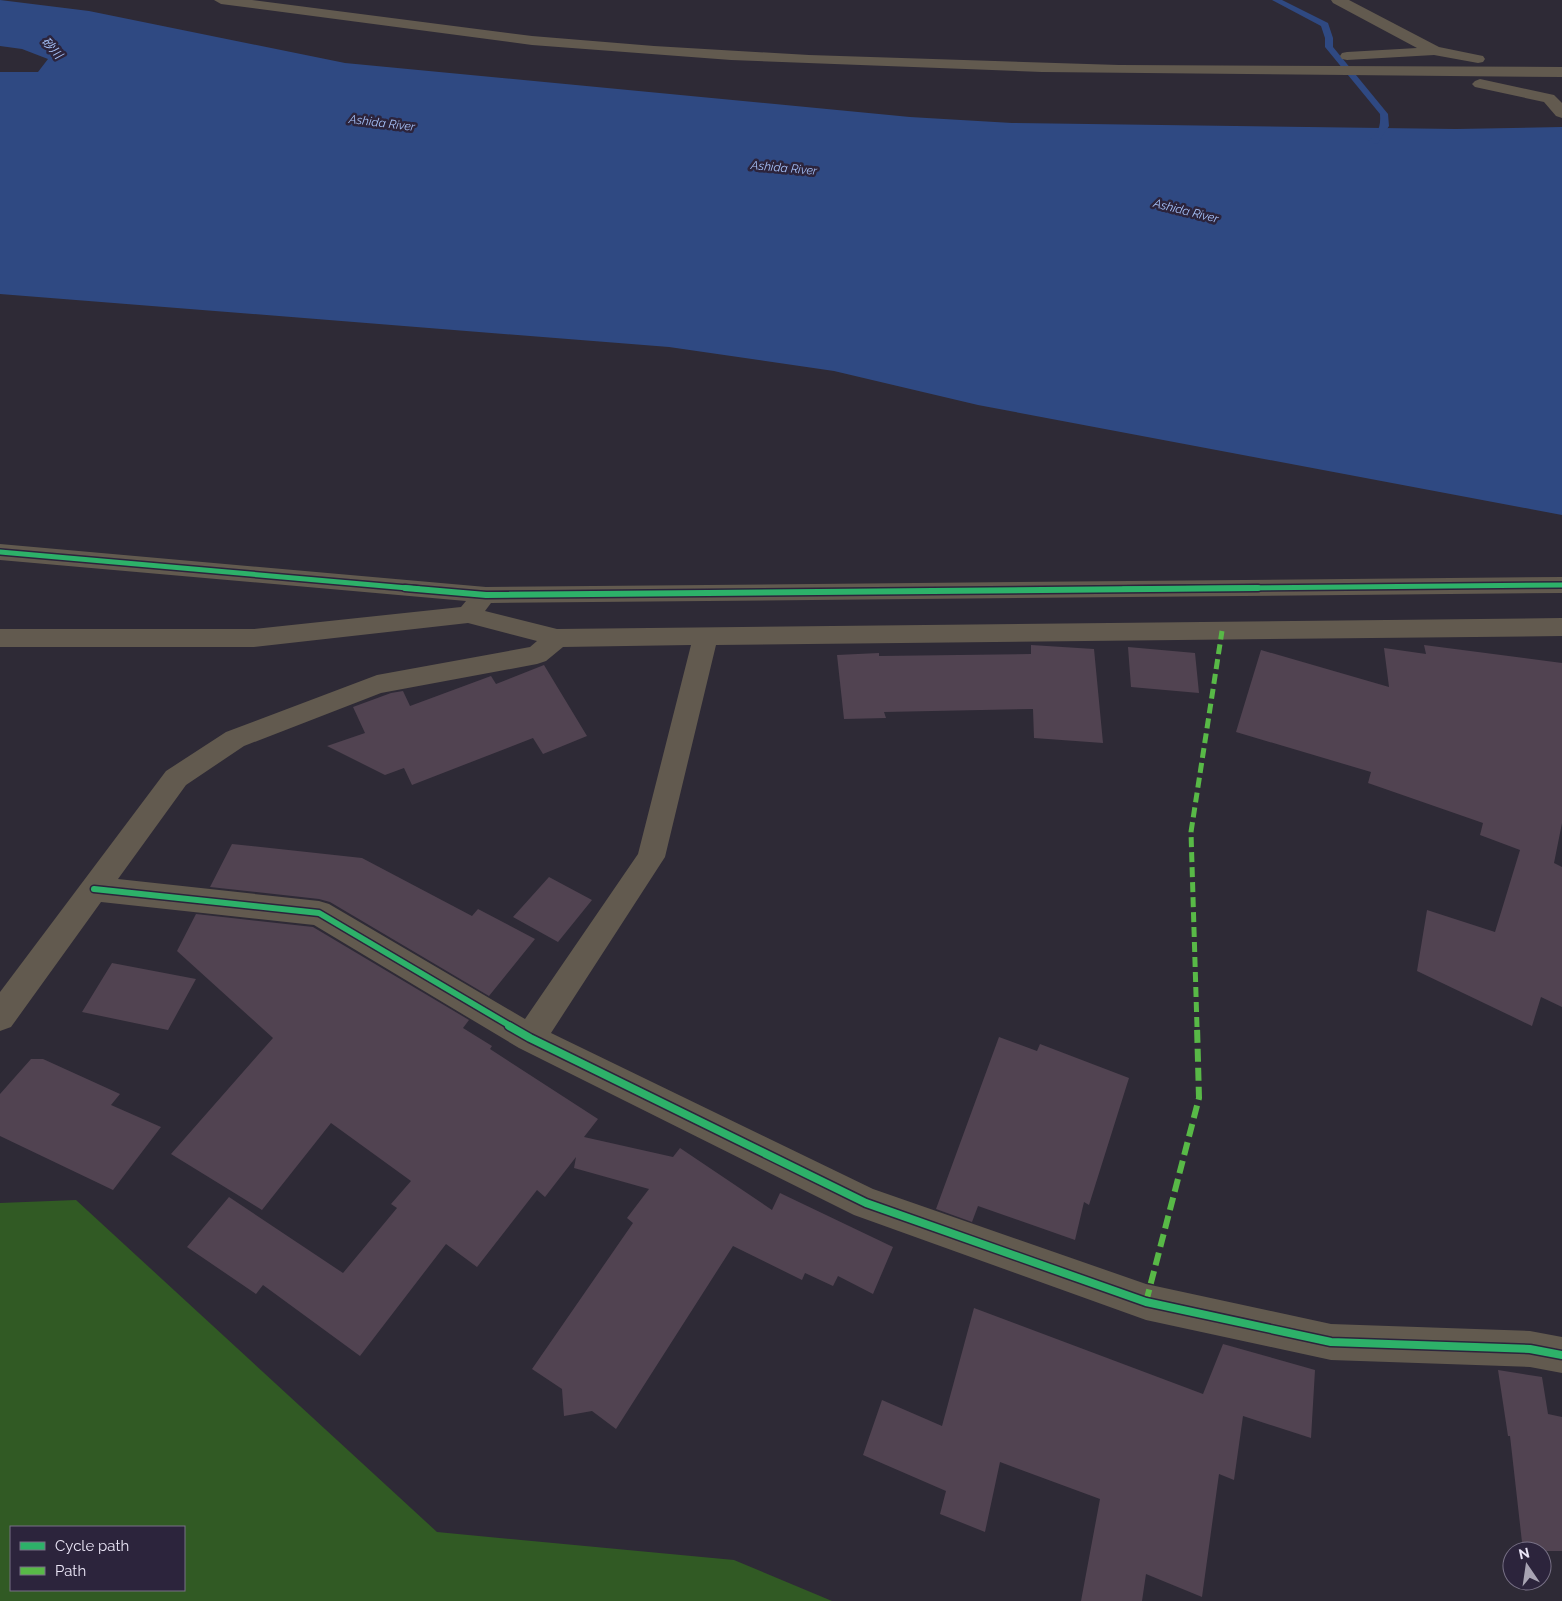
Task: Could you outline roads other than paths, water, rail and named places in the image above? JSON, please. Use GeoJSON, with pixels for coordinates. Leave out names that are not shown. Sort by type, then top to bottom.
{"type":"FeatureCollection","features":[{"type":"Feature","properties":{"kind":"street"},"geometry":{"type":"LineString","coordinates":[[221,0],[476,35],[587,46],[796,59],[990,68],[1562,72]]}},
{"type":"Feature","properties":{"kind":"street"},"geometry":{"type":"LineString","coordinates":[[1338,0],[1434,51],[1462,62],[1516,72]]}},
{"type":"Feature","properties":{"kind":"street"},"geometry":{"type":"LineString","coordinates":[[482,21],[501,23]]}},
{"type":"Feature","properties":{"kind":"street"},"geometry":{"type":"LineString","coordinates":[[678,38],[1005,55],[1294,60],[1385,52],[1434,51],[1476,59],[1562,58]]}},
{"type":"Feature","properties":{"kind":"street"},"geometry":{"type":"LineString","coordinates":[[1359,72],[1358,68],[1414,59],[1434,51]]}},
{"type":"Feature","properties":{"kind":"street"},"geometry":{"type":"LineString","coordinates":[[1420,72],[1549,98],[1559,110]]}},
{"type":"Feature","properties":{"kind":"street"},"geometry":{"type":"LineString","coordinates":[[0,552],[486,595],[1562,585]]}},
{"type":"Feature","properties":{"kind":"street"},"geometry":{"type":"LineString","coordinates":[[468,615],[486,595]]}},
{"type":"Feature","properties":{"kind":"street"},"geometry":{"type":"LineString","coordinates":[[0,638],[254,638],[468,615],[557,638],[1562,627]]}},
{"type":"Feature","properties":{"kind":"street"},"geometry":{"type":"LineString","coordinates":[[530,1038],[651,857],[706,636]]}},
{"type":"Feature","properties":{"kind":"street"},"geometry":{"type":"LineString","coordinates":[[0,1017],[176,778],[235,738],[377,684],[537,655],[557,638]]}},
{"type":"Feature","properties":{"kind":"street"},"geometry":{"type":"LineString","coordinates":[[94,889],[319,914],[530,1038],[866,1203],[1146,1302],[1331,1342],[1530,1349],[1562,1355]]}},
{"type":"Feature","properties":{"kind":"water"},"geometry":{"type":"Polygon","coordinates":[[[0,0],[89,11],[345,63],[910,117],[1012,123],[1456,129],[1562,127],[1562,515],[978,405],[834,371],[669,347],[0,294],[0,72],[38,72],[48,59],[22,49],[0,46],[0,0]]]}},
{"type":"Feature","properties":{"kind":"waterway"},"geometry":{"type":"LineString","coordinates":[[1276,0],[1325,25],[1329,38],[1329,47],[1384,114],[1385,126],[1375,141],[1372,141]]}},
{"type":"Feature","properties":{"kind":"water label","name":"砂川"},"geometry":{"type":"Point","coordinates":[52,48]}},
{"type":"Feature","properties":{"kind":"water label","name":"Ashida River"},"geometry":{"type":"Point","coordinates":[382,123]}},
{"type":"Feature","properties":{"kind":"water label","name":"Ashida River"},"geometry":{"type":"Point","coordinates":[784,168]}},
{"type":"Feature","properties":{"kind":"water label","name":"Ashida River"},"geometry":{"type":"Point","coordinates":[1186,211]}}]}
